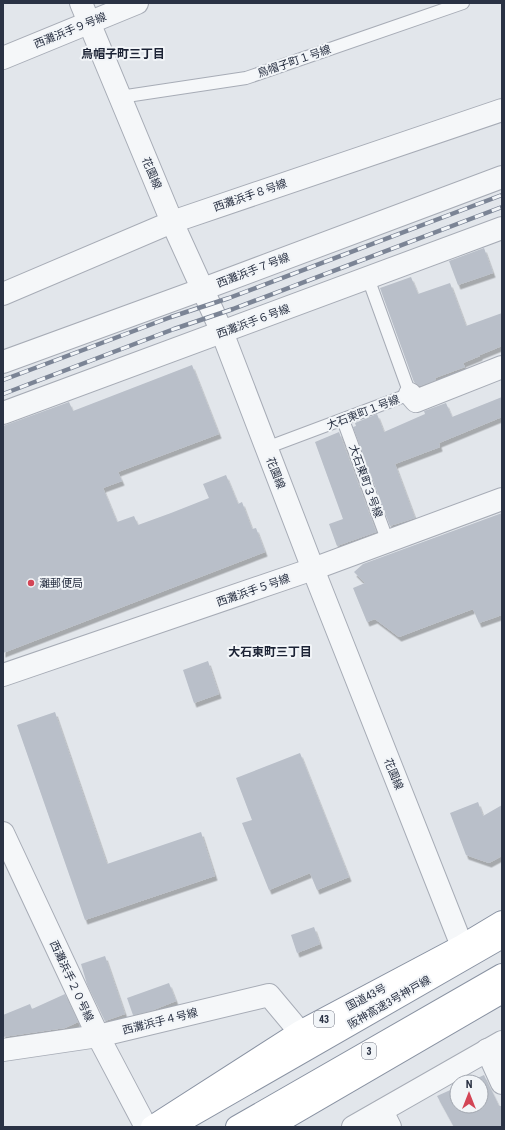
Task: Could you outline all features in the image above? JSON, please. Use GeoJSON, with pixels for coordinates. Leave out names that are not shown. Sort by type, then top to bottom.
{"type":"FeatureCollection","features":[{"type":"Feature","properties":{"kind":"highway","name":"国道43号"},"geometry":{"type":"LineString","coordinates":[[152,1127],[300,1032],[462,946],[502,922]]}},
{"type":"Feature","properties":{"kind":"highway","name":"阪神高速3号神戸線"},"geometry":{"type":"LineString","coordinates":[[171,1127],[502,937]]}},
{"type":"Feature","properties":{"kind":"highway","name":"3"},"geometry":{"type":"LineString","coordinates":[[237,1127],[502,975]]}},
{"type":"Feature","properties":{"kind":"highway"},"geometry":{"type":"LineString","coordinates":[[270,1127],[502,992]]}},
{"type":"Feature","properties":{"kind":"street","name":"花園線"},"geometry":{"type":"LineString","coordinates":[[81,3],[172,222],[222,332],[313,569],[462,946]]}},
{"type":"Feature","properties":{"kind":"street","name":"西灘浜手９号線"},"geometry":{"type":"LineString","coordinates":[[3,58],[137,3]]}},
{"type":"Feature","properties":{"kind":"street","name":"西灘浜手８号線"},"geometry":{"type":"LineString","coordinates":[[3,294],[172,222],[502,110]]}},
{"type":"Feature","properties":{"kind":"street","name":"西灘浜手７号線"},"geometry":{"type":"LineString","coordinates":[[3,362],[502,177]]}},
{"type":"Feature","properties":{"kind":"street","name":"西灘浜手６号線"},"geometry":{"type":"LineString","coordinates":[[3,413],[502,228]]}},
{"type":"Feature","properties":{"kind":"street"},"geometry":{"type":"LineString","coordinates":[[410,394],[416,401],[502,367]]}},
{"type":"Feature","properties":{"kind":"street","name":"西灘浜手５号線"},"geometry":{"type":"LineString","coordinates":[[3,675],[313,569],[502,499]]}},
{"type":"Feature","properties":{"kind":"street","name":"西灘浜手２０号線"},"geometry":{"type":"LineString","coordinates":[[3,832],[98,1036],[146,1127]]}},
{"type":"Feature","properties":{"kind":"street","name":"西灘浜手４号線"},"geometry":{"type":"LineString","coordinates":[[3,1050],[98,1036],[269,995],[300,1032]]}},
{"type":"Feature","properties":{"kind":"street"},"geometry":{"type":"LineString","coordinates":[[353,1127],[386,1119],[495,1046],[502,1081]]}},
{"type":"Feature","properties":{"kind":"lane","name":"鳥帽子町１号線"},"geometry":{"type":"LineString","coordinates":[[120,97],[246,78],[463,3]]}},
{"type":"Feature","properties":{"kind":"lane","name":"大石東町１号線"},"geometry":{"type":"LineString","coordinates":[[266,448],[410,394],[368,278]]}},
{"type":"Feature","properties":{"kind":"lane","name":"大石東町３号線"},"geometry":{"type":"LineString","coordinates":[[343,420],[388,542]]}},
{"type":"Feature","properties":{"kind":"building"},"geometry":{"type":"Polygon","coordinates":[[[484,248],[493,273],[458,285],[449,261],[484,248]]]}},
{"type":"Feature","properties":{"kind":"building"},"geometry":{"type":"Polygon","coordinates":[[[411,277],[418,294],[450,283],[466,326],[502,313],[502,346],[463,363],[465,367],[435,378],[436,380],[420,386],[414,382],[380,288],[411,277]]]}},
{"type":"Feature","properties":{"kind":"building"},"geometry":{"type":"Polygon","coordinates":[[[192,365],[219,434],[118,472],[122,481],[103,488],[117,522],[134,516],[138,525],[209,498],[203,484],[226,475],[238,504],[242,502],[252,529],[256,528],[265,552],[3,653],[3,426],[69,402],[73,411],[192,365]]]}},
{"type":"Feature","properties":{"kind":"building"},"geometry":{"type":"Polygon","coordinates":[[[502,397],[502,417],[439,443],[440,447],[395,464],[415,518],[390,526],[353,427],[356,426],[355,423],[377,414],[384,432],[425,414],[424,411],[446,403],[452,417],[502,397]]]}},
{"type":"Feature","properties":{"kind":"building"},"geometry":{"type":"Polygon","coordinates":[[[339,432],[376,532],[337,546],[329,524],[343,519],[315,442],[339,432]]]}},
{"type":"Feature","properties":{"kind":"building"},"geometry":{"type":"Polygon","coordinates":[[[502,513],[502,615],[479,623],[473,609],[399,637],[375,619],[367,622],[353,588],[365,583],[354,572],[363,564],[502,513]]]}},
{"type":"Feature","properties":{"kind":"building"},"geometry":{"type":"Polygon","coordinates":[[[208,661],[219,694],[194,703],[183,670],[208,661]]]}},
{"type":"Feature","properties":{"kind":"building"},"geometry":{"type":"Polygon","coordinates":[[[55,712],[107,864],[201,832],[215,876],[85,920],[17,725],[55,712]]]}},
{"type":"Feature","properties":{"kind":"building"},"geometry":{"type":"Polygon","coordinates":[[[300,753],[349,877],[317,890],[310,873],[269,890],[242,823],[252,820],[236,778],[300,753]]]}},
{"type":"Feature","properties":{"kind":"building"},"geometry":{"type":"Polygon","coordinates":[[[478,802],[483,816],[502,805],[502,856],[489,863],[466,855],[450,813],[478,802]]]}},
{"type":"Feature","properties":{"kind":"building"},"geometry":{"type":"Polygon","coordinates":[[[314,927],[320,944],[297,953],[291,935],[314,927]]]}},
{"type":"Feature","properties":{"kind":"building"},"geometry":{"type":"Polygon","coordinates":[[[105,956],[125,1014],[105,1021],[87,984],[81,964],[105,956]]]}},
{"type":"Feature","properties":{"kind":"building"},"geometry":{"type":"Polygon","coordinates":[[[169,983],[176,1001],[151,1011],[133,1015],[127,998],[169,983]]]}},
{"type":"Feature","properties":{"kind":"building"},"geometry":{"type":"Polygon","coordinates":[[[65,994],[78,1022],[65,1028],[3,1037],[3,1015],[30,1004],[32,1009],[65,994]]]}},
{"type":"Feature","properties":{"kind":"building"},"geometry":{"type":"Polygon","coordinates":[[[489,1085],[499,1106],[502,1106],[502,1127],[454,1127],[437,1096],[449,1091],[449,1114],[489,1114],[489,1085]]]}},
{"type":"Feature","properties":{"kind":"railway"},"geometry":{"type":"LineString","coordinates":[[3,380],[171,317],[229,298],[502,195]]}},
{"type":"Feature","properties":{"kind":"railway"},"geometry":{"type":"LineString","coordinates":[[3,394],[502,207]]}},
{"type":"Feature","properties":{"kind":"place","name":"灘郵便局"},"geometry":{"type":"Point","coordinates":[31,583]}},
{"type":"Feature","properties":{"kind":"district","name":"烏帽子町三丁目"},"geometry":{"type":"Point","coordinates":[123,54]}},
{"type":"Feature","properties":{"kind":"district","name":"大石東町三丁目"},"geometry":{"type":"Point","coordinates":[270,652]}}]}
